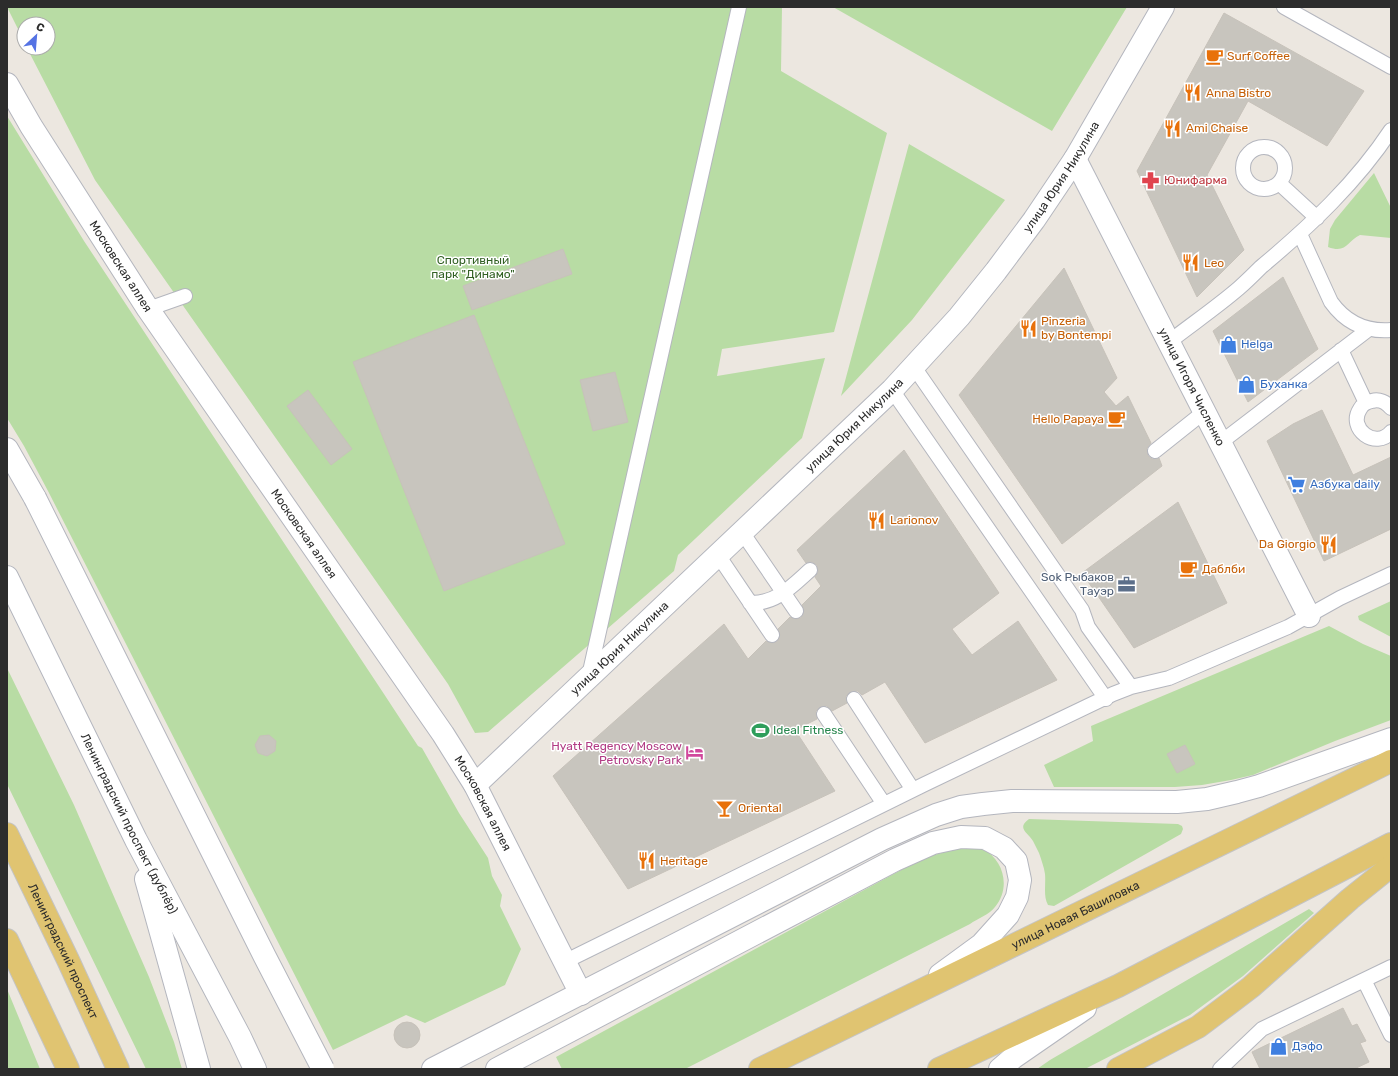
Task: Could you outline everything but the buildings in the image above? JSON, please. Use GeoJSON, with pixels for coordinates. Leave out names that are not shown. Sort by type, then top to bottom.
{"type":"FeatureCollection","features":[{"type":"Feature","properties":{"kind":"main road","name":"улица Юрия Никулина"},"geometry":{"type":"LineString","coordinates":[[475,785],[892,390],[959,317],[996,272],[1034,220],[1075,159],[1163,7]]}},
{"type":"Feature","properties":{"kind":"main road","name":"Московская аллея"},"geometry":{"type":"LineString","coordinates":[[7,84],[31,126],[148,309],[443,734],[475,785],[581,994]]}},
{"type":"Feature","properties":{"kind":"main road","name":"улица Игоря Численко"},"geometry":{"type":"LineString","coordinates":[[1075,159],[1309,616]]}},
{"type":"Feature","properties":{"kind":"main road"},"geometry":{"type":"LineString","coordinates":[[7,449],[35,498],[322,1069]]}},
{"type":"Feature","properties":{"kind":"main road","name":"Ленинградский проспект (дублёр)"},"geometry":{"type":"LineString","coordinates":[[7,577],[136,840],[240,1037],[255,1069]]}},
{"type":"Feature","properties":{"kind":"main road"},"geometry":{"type":"LineString","coordinates":[[433,1069],[882,839],[930,818],[962,807],[1012,801],[1177,802],[1207,799],[1259,786],[1391,740]]}},
{"type":"Feature","properties":{"kind":"main road","name":"улица Новая Башиловка"},"geometry":{"type":"LineString","coordinates":[[760,1069],[1391,761]]}},
{"type":"Feature","properties":{"kind":"main road","name":"Ленинградский проспект"},"geometry":{"type":"LineString","coordinates":[[7,834],[68,960],[118,1069]]}},
{"type":"Feature","properties":{"kind":"main road"},"geometry":{"type":"LineString","coordinates":[[497,1069],[895,860],[933,843],[960,836],[985,838],[1004,848],[1016,861],[1020,880],[1017,897],[1008,914],[981,945],[909,997]]}},
{"type":"Feature","properties":{"kind":"main road"},"geometry":{"type":"LineString","coordinates":[[136,840],[199,1069]]}},
{"type":"Feature","properties":{"kind":"main road"},"geometry":{"type":"LineString","coordinates":[[939,1069],[1118,986],[1391,844]]}},
{"type":"Feature","properties":{"kind":"main road"},"geometry":{"type":"LineString","coordinates":[[1118,1069],[1192,1030],[1222,1009],[1251,987],[1350,899],[1391,866]]}},
{"type":"Feature","properties":{"kind":"main road"},"geometry":{"type":"LineString","coordinates":[[7,940],[68,1069]]}},
{"type":"Feature","properties":{"kind":"main road"},"geometry":{"type":"LineString","coordinates":[[29,986],[57,1069]]}},
{"type":"Feature","properties":{"kind":"main road"},"geometry":{"type":"LineString","coordinates":[[1000,1069],[1014,1056],[1118,986]]}},
{"type":"Feature","properties":{"kind":"main road"},"geometry":{"type":"LineString","coordinates":[[240,1037],[268,1069]]}},
{"type":"Feature","properties":{"kind":"lane"},"geometry":{"type":"LineString","coordinates":[[589,678],[739,7]]}},
{"type":"Feature","properties":{"kind":"lane"},"geometry":{"type":"LineString","coordinates":[[1284,7],[1391,66]]}},
{"type":"Feature","properties":{"kind":"lane"},"geometry":{"type":"LineString","coordinates":[[1169,342],[1239,288],[1317,218],[1351,182],[1391,130]]}},
{"type":"Feature","properties":{"kind":"lane"},"geometry":{"type":"LineString","coordinates":[[1279,183],[1317,218]]}},
{"type":"Feature","properties":{"kind":"lane"},"geometry":{"type":"LineString","coordinates":[[1300,234],[1334,307],[1355,324],[1369,329],[1381,331],[1391,330]]}},
{"type":"Feature","properties":{"kind":"lane"},"geometry":{"type":"LineString","coordinates":[[148,309],[185,296]]}},
{"type":"Feature","properties":{"kind":"lane"},"geometry":{"type":"LineString","coordinates":[[1220,443],[1369,329]]}},
{"type":"Feature","properties":{"kind":"lane"},"geometry":{"type":"LineString","coordinates":[[1341,350],[1366,402]]}},
{"type":"Feature","properties":{"kind":"lane"},"geometry":{"type":"LineString","coordinates":[[914,367],[1082,610],[1088,627],[1130,687]]}},
{"type":"Feature","properties":{"kind":"lane"},"geometry":{"type":"LineString","coordinates":[[892,390],[1106,699]]}},
{"type":"Feature","properties":{"kind":"lane"},"geometry":{"type":"LineString","coordinates":[[1391,408],[1385,402],[1379,400],[1366,402],[1358,412],[1357,418],[1357,424],[1363,434],[1372,439],[1383,438],[1391,432]]}},
{"type":"Feature","properties":{"kind":"lane"},"geometry":{"type":"LineString","coordinates":[[1155,451],[1204,412]]}},
{"type":"Feature","properties":{"kind":"lane"},"geometry":{"type":"LineString","coordinates":[[742,532],[796,611]]}},
{"type":"Feature","properties":{"kind":"lane"},"geometry":{"type":"LineString","coordinates":[[718,556],[772,635]]}},
{"type":"Feature","properties":{"kind":"lane"},"geometry":{"type":"LineString","coordinates":[[750,603],[768,601],[784,593],[810,570]]}},
{"type":"Feature","properties":{"kind":"lane"},"geometry":{"type":"LineString","coordinates":[[564,962],[884,804],[1130,687],[1173,676],[1288,627],[1340,598],[1391,574]]}},
{"type":"Feature","properties":{"kind":"lane"},"geometry":{"type":"LineString","coordinates":[[854,699],[913,790]]}},
{"type":"Feature","properties":{"kind":"lane"},"geometry":{"type":"LineString","coordinates":[[824,714],[884,804]]}},
{"type":"Feature","properties":{"kind":"lane"},"geometry":{"type":"LineString","coordinates":[[1220,1069],[1233,1064],[1262,1028],[1391,967]]}},
{"type":"Feature","properties":{"kind":"lane"},"geometry":{"type":"LineString","coordinates":[[1364,980],[1387,1018],[1391,1035]]}},
{"type":"Feature","properties":{"kind":"green space","name":"Спортивный парк \"Динамо\""},"geometry":{"type":"Polygon","coordinates":[[[7,7],[782,7],[781,71],[887,133],[834,332],[722,349],[717,376],[825,358],[802,438],[678,555],[674,571],[488,732],[475,733],[448,684],[95,180],[31,56],[56,56],[56,16],[16,16],[16,25],[7,7]]]}},
{"type":"Feature","properties":{"kind":"green space"},"geometry":{"type":"Polygon","coordinates":[[[833,7],[1127,7],[1052,131],[833,7]]]}},
{"type":"Feature","properties":{"kind":"green space"},"geometry":{"type":"Polygon","coordinates":[[[7,116],[84,241],[418,746],[422,748],[459,813],[488,858],[492,876],[502,895],[500,906],[521,949],[505,985],[425,1023],[406,1015],[333,1050],[48,491],[7,418],[7,116]]]}},
{"type":"Feature","properties":{"kind":"green space"},"geometry":{"type":"Polygon","coordinates":[[[909,144],[1005,200],[912,320],[841,396],[909,144]]]}},
{"type":"Feature","properties":{"kind":"green space"},"geometry":{"type":"Polygon","coordinates":[[[1374,173],[1391,208],[1391,238],[1360,235],[1343,248],[1334,249],[1328,247],[1330,229],[1335,220],[1374,173]]]}},
{"type":"Feature","properties":{"kind":"green space"},"geometry":{"type":"Polygon","coordinates":[[[1391,601],[1391,637],[1359,620],[1358,616],[1391,601]]]}},
{"type":"Feature","properties":{"kind":"green space"},"geometry":{"type":"Polygon","coordinates":[[[1329,626],[1363,644],[1391,656],[1391,720],[1335,741],[1253,775],[1231,780],[1202,785],[1175,787],[1054,787],[1044,765],[1093,741],[1091,726],[1329,626]]]}},
{"type":"Feature","properties":{"kind":"green space"},"geometry":{"type":"Polygon","coordinates":[[[7,668],[74,805],[149,977],[174,1042],[182,1069],[146,1069],[7,784],[7,668]]]}},
{"type":"Feature","properties":{"kind":"green space"},"geometry":{"type":"Polygon","coordinates":[[[1029,819],[1178,824],[1182,826],[1183,829],[1181,834],[1054,906],[1048,905],[1046,901],[1045,874],[1039,853],[1033,841],[1023,828],[1025,822],[1029,819]]]}},
{"type":"Feature","properties":{"kind":"green space"},"geometry":{"type":"Polygon","coordinates":[[[961,847],[975,847],[983,849],[990,854],[1000,867],[1004,883],[1000,900],[993,910],[970,924],[685,1069],[562,1069],[556,1057],[901,870],[931,856],[961,847]]]}},
{"type":"Feature","properties":{"kind":"green space"},"geometry":{"type":"Polygon","coordinates":[[[1309,909],[1314,913],[1243,976],[1190,1015],[1085,1069],[1037,1069],[1050,1060],[1309,909]]]}},
{"type":"Feature","properties":{"kind":"green space"},"geometry":{"type":"Polygon","coordinates":[[[7,989],[40,1069],[7,1069],[7,989]]]}},
{"type":"Feature","properties":{"kind":"place","name":"Surf Coffee"},"geometry":{"type":"Point","coordinates":[1214,56]}},
{"type":"Feature","properties":{"kind":"place","name":"Anna Bistro"},"geometry":{"type":"Point","coordinates":[1193,93]}},
{"type":"Feature","properties":{"kind":"place","name":"Ami Chaise"},"geometry":{"type":"Point","coordinates":[1173,128]}},
{"type":"Feature","properties":{"kind":"place","name":"Юнифарма"},"geometry":{"type":"Point","coordinates":[1151,180]}},
{"type":"Feature","properties":{"kind":"place","name":"Leo"},"geometry":{"type":"Point","coordinates":[1191,263]}},
{"type":"Feature","properties":{"kind":"place","name":"Pinzeria by Bontempi"},"geometry":{"type":"Point","coordinates":[1028,328]}},
{"type":"Feature","properties":{"kind":"place","name":"Helga"},"geometry":{"type":"Point","coordinates":[1228,344]}},
{"type":"Feature","properties":{"kind":"place","name":"Буханка"},"geometry":{"type":"Point","coordinates":[1247,384]}},
{"type":"Feature","properties":{"kind":"place","name":"Hello Papaya"},"geometry":{"type":"Point","coordinates":[1117,419]}},
{"type":"Feature","properties":{"kind":"place","name":"Азбука daily"},"geometry":{"type":"Point","coordinates":[1297,484]}},
{"type":"Feature","properties":{"kind":"place","name":"Larionov"},"geometry":{"type":"Point","coordinates":[877,520]}},
{"type":"Feature","properties":{"kind":"place","name":"Da Giorgio"},"geometry":{"type":"Point","coordinates":[1329,544]}},
{"type":"Feature","properties":{"kind":"place","name":"Даблби"},"geometry":{"type":"Point","coordinates":[1189,569]}},
{"type":"Feature","properties":{"kind":"place","name":"Sok Рыбаков Тауэр"},"geometry":{"type":"Point","coordinates":[1127,584]}},
{"type":"Feature","properties":{"kind":"place","name":"Ideal Fitness"},"geometry":{"type":"Point","coordinates":[760,730]}},
{"type":"Feature","properties":{"kind":"place","name":"Hyatt Regency Moscow Petrovsky Park"},"geometry":{"type":"Point","coordinates":[695,753]}},
{"type":"Feature","properties":{"kind":"place","name":"Oriental"},"geometry":{"type":"Point","coordinates":[725,808]}},
{"type":"Feature","properties":{"kind":"place","name":"Heritage"},"geometry":{"type":"Point","coordinates":[647,861]}},
{"type":"Feature","properties":{"kind":"place","name":"Дэфо"},"geometry":{"type":"Point","coordinates":[1279,1046]}}]}
